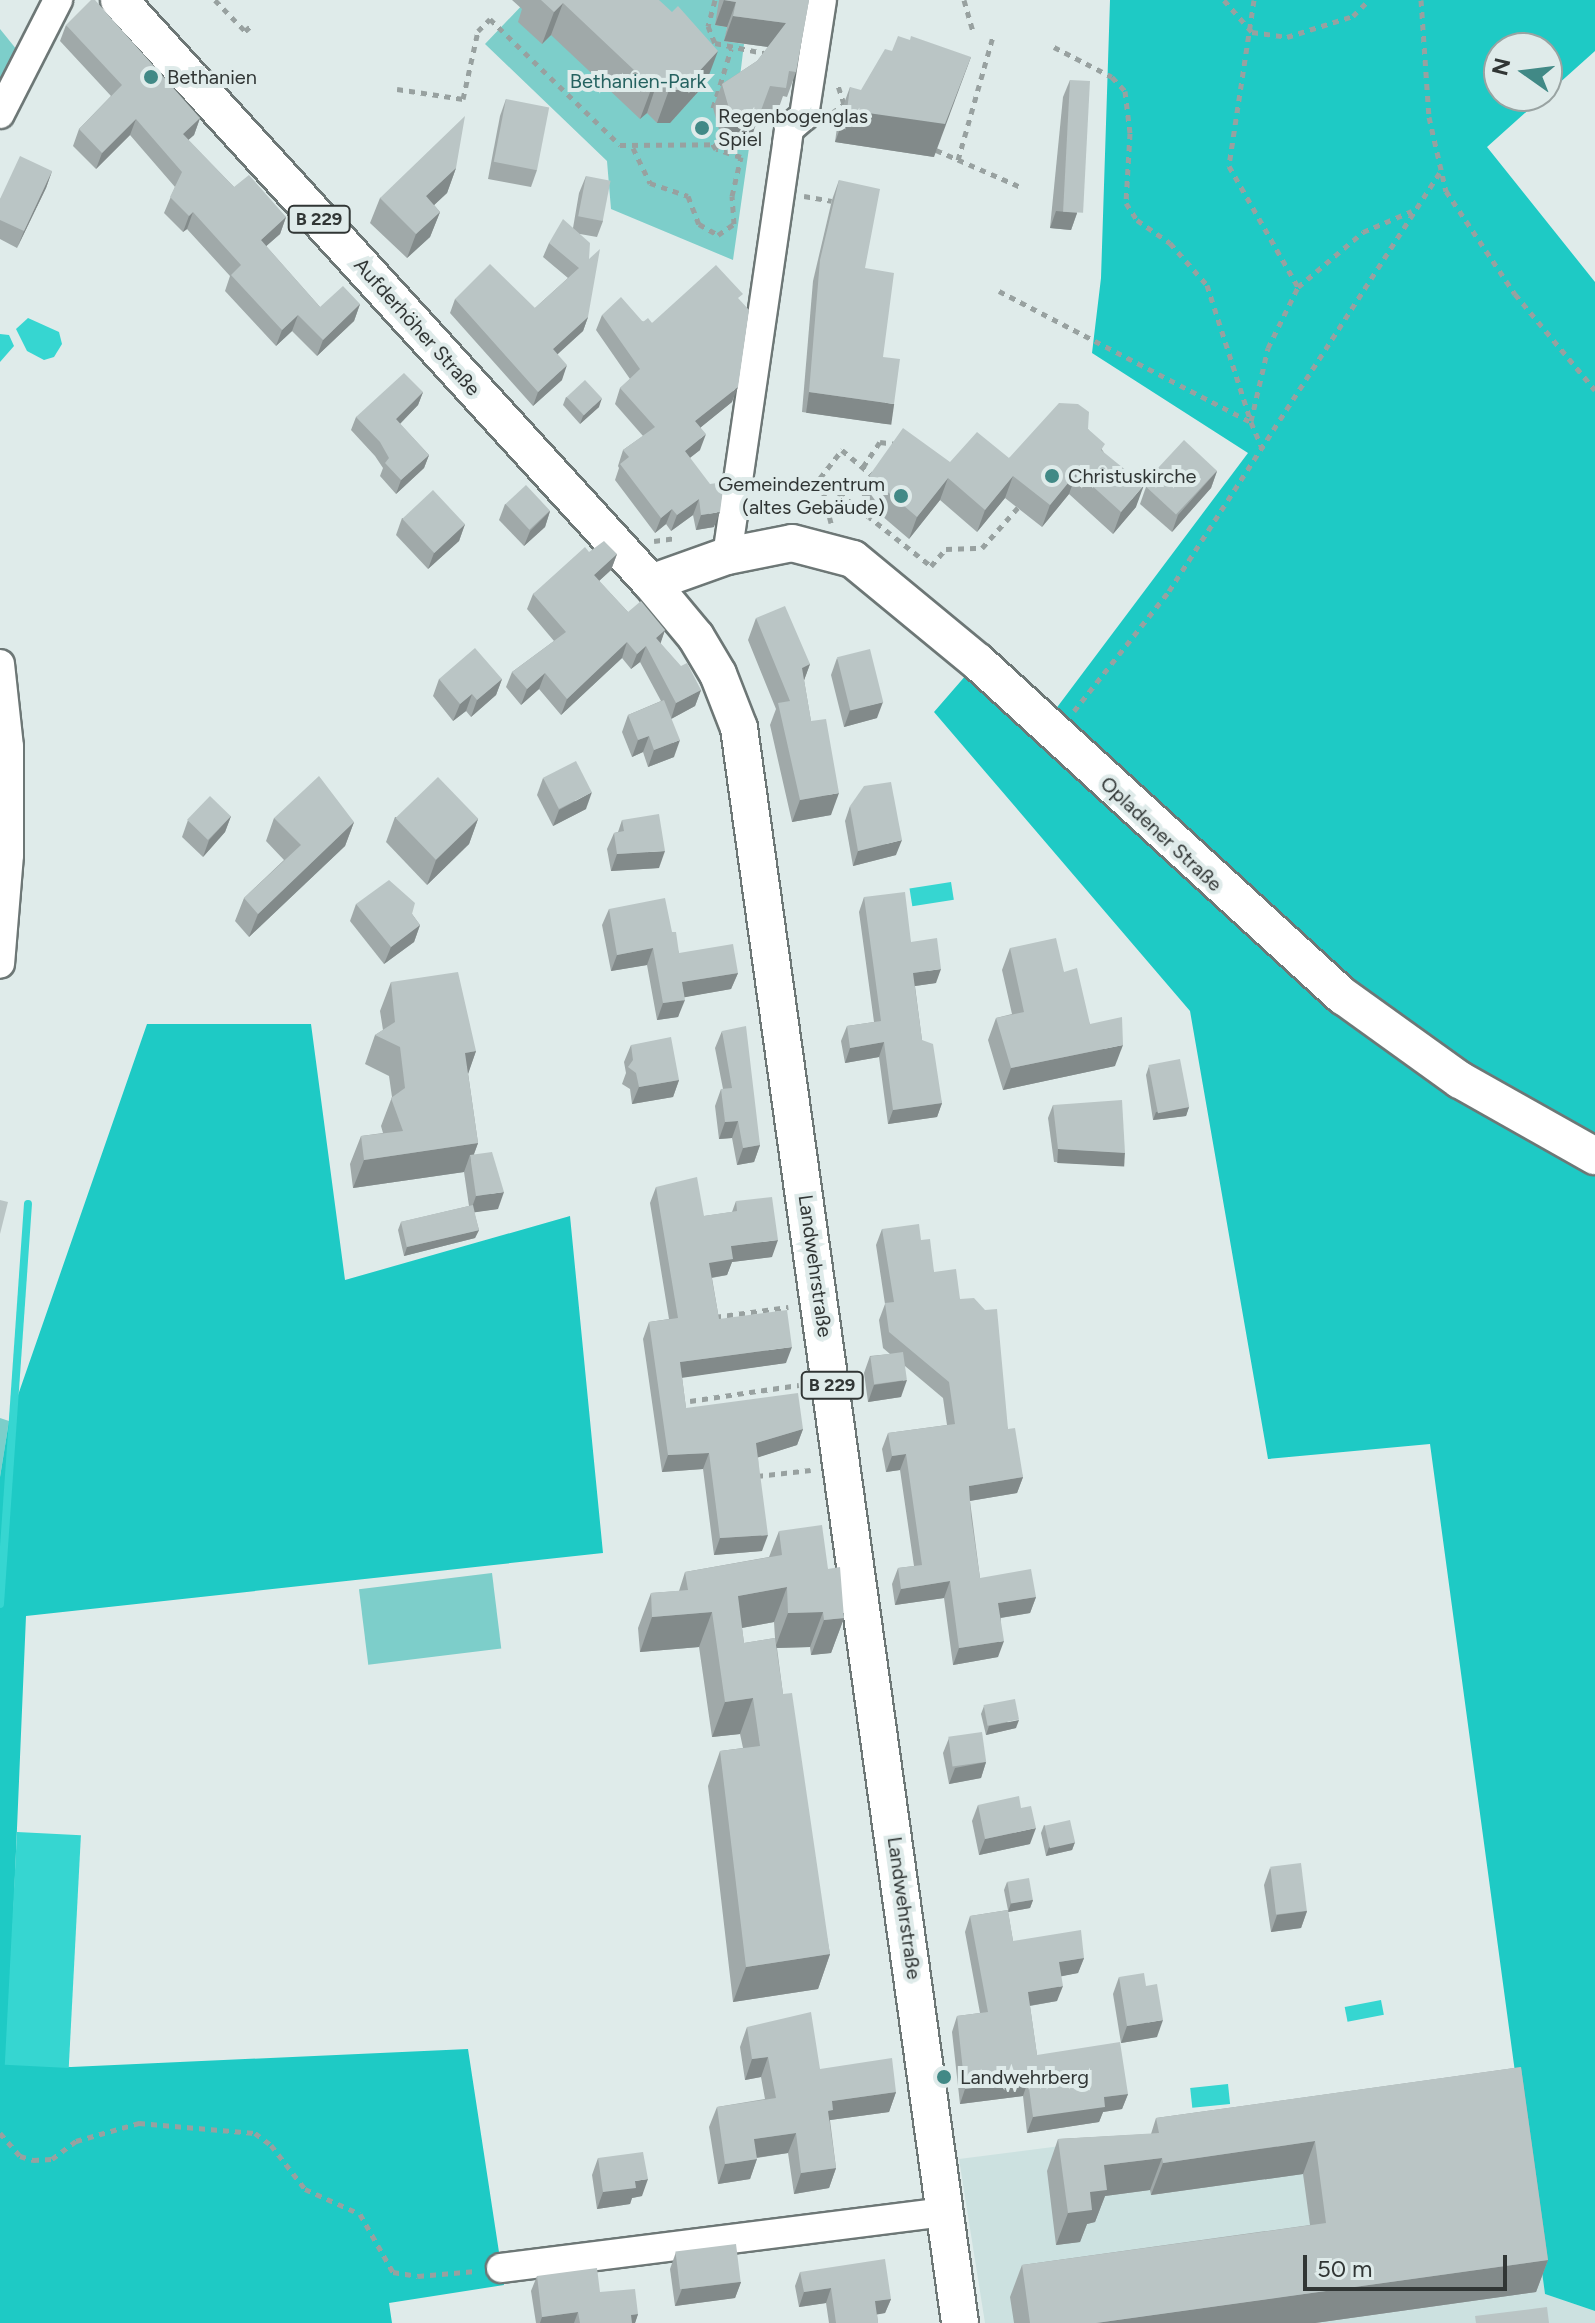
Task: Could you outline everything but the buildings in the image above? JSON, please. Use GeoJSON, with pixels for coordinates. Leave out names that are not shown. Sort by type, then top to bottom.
{"type":"FeatureCollection","features":[{"type":"Feature","properties":{"kind":"main road","name":"Aufderhöher Straße"},"geometry":{"type":"LineString","coordinates":[[119,0],[651,583]]}},
{"type":"Feature","properties":{"kind":"main road","name":"Opladener Straße"},"geometry":{"type":"LineString","coordinates":[[651,583],[727,556],[792,543],[853,559],[978,662],[1343,996],[1460,1080],[1595,1156]]}},
{"type":"Feature","properties":{"kind":"main road","name":"Landwehrstraße"},"geometry":{"type":"LineString","coordinates":[[651,583],[696,637],[718,674],[739,728],[960,2323]]}},
{"type":"Feature","properties":{"kind":"street"},"geometry":{"type":"LineString","coordinates":[[0,114],[58,0]]}},
{"type":"Feature","properties":{"kind":"street"},"geometry":{"type":"LineString","coordinates":[[727,556],[789,129],[804,116],[822,0]]}},
{"type":"Feature","properties":{"kind":"street"},"geometry":{"type":"LineString","coordinates":[[0,664],[9,809],[0,964]]}},
{"type":"Feature","properties":{"kind":"street"},"geometry":{"type":"LineString","coordinates":[[501,2268],[947,2212]]}},
{"type":"Feature","properties":{"kind":"path"},"geometry":{"type":"LineString","coordinates":[[215,0],[245,31],[253,24]]}},
{"type":"Feature","properties":{"kind":"path"},"geometry":{"type":"LineString","coordinates":[[715,0],[709,35],[731,49],[764,53]]}},
{"type":"Feature","properties":{"kind":"path"},"geometry":{"type":"LineString","coordinates":[[964,0],[973,31]]}},
{"type":"Feature","properties":{"kind":"path"},"geometry":{"type":"LineString","coordinates":[[1224,0],[1252,32],[1287,37],[1317,31],[1353,16],[1369,0]]}},
{"type":"Feature","properties":{"kind":"path"},"geometry":{"type":"LineString","coordinates":[[1254,0],[1252,32],[1232,121],[1229,166],[1298,287]]}},
{"type":"Feature","properties":{"kind":"path"},"geometry":{"type":"LineString","coordinates":[[1421,0],[1420,36],[1439,173],[1483,251],[1595,390]]}},
{"type":"Feature","properties":{"kind":"path"},"geometry":{"type":"LineString","coordinates":[[397,89],[463,99],[478,31],[490,19],[620,145],[633,148],[646,142],[787,144]]}},
{"type":"Feature","properties":{"kind":"path"},"geometry":{"type":"LineString","coordinates":[[958,160],[993,36]]}},
{"type":"Feature","properties":{"kind":"path"},"geometry":{"type":"LineString","coordinates":[[1054,47],[1112,77],[1125,91],[1130,133],[1126,203],[1137,220],[1170,243],[1207,285],[1263,450]]}},
{"type":"Feature","properties":{"kind":"path"},"geometry":{"type":"LineString","coordinates":[[713,108],[731,49]]}},
{"type":"Feature","properties":{"kind":"path"},"geometry":{"type":"LineString","coordinates":[[844,104],[855,110]]}},
{"type":"Feature","properties":{"kind":"path"},"geometry":{"type":"LineString","coordinates":[[633,148],[650,183],[688,196],[699,224],[718,235],[734,224],[732,196],[741,157],[716,149],[712,143]]}},
{"type":"Feature","properties":{"kind":"path"},"geometry":{"type":"LineString","coordinates":[[936,150],[1023,188]]}},
{"type":"Feature","properties":{"kind":"path"},"geometry":{"type":"LineString","coordinates":[[1068,718],[1169,591],[1263,450],[1412,211],[1439,173]]}},
{"type":"Feature","properties":{"kind":"path"},"geometry":{"type":"LineString","coordinates":[[1251,422],[1268,348],[1298,287],[1363,232],[1412,211]]}},
{"type":"Feature","properties":{"kind":"path"},"geometry":{"type":"LineString","coordinates":[[999,291],[1251,422]]}},
{"type":"Feature","properties":{"kind":"path"},"geometry":{"type":"LineString","coordinates":[[863,467],[880,442],[899,445]]}},
{"type":"Feature","properties":{"kind":"path"},"geometry":{"type":"LineString","coordinates":[[820,478],[842,450],[878,480]]}},
{"type":"Feature","properties":{"kind":"path"},"geometry":{"type":"LineString","coordinates":[[820,478],[931,566],[946,549],[982,548],[1024,501]]}},
{"type":"Feature","properties":{"kind":"path"},"geometry":{"type":"LineString","coordinates":[[820,478],[832,528]]}},
{"type":"Feature","properties":{"kind":"path"},"geometry":{"type":"LineString","coordinates":[[701,1319],[820,1303]]}},
{"type":"Feature","properties":{"kind":"path"},"geometry":{"type":"LineString","coordinates":[[690,1401],[831,1381]]}},
{"type":"Feature","properties":{"kind":"path"},"geometry":{"type":"LineString","coordinates":[[741,1478],[843,1466]]}},
{"type":"Feature","properties":{"kind":"path"},"geometry":{"type":"LineString","coordinates":[[0,2133],[20,2156],[33,2160],[52,2159],[76,2141],[139,2123],[255,2133],[271,2145],[305,2189],[360,2214],[393,2272],[418,2276],[501,2268]]}},
{"type":"Feature","properties":{"kind":"shaded area"},"geometry":{"type":"Polygon","coordinates":[[[1110,0],[1595,0],[1595,51],[1563,80],[1563,32],[1483,32],[1483,112],[1526,112],[1487,147],[1595,282],[1595,2311],[1545,2294],[1430,1444],[1268,1459],[1190,1011],[934,712],[967,674],[1034,738],[1248,453],[1092,353],[1101,278],[1110,0]]]}},
{"type":"Feature","properties":{"kind":"shaded area"},"geometry":{"type":"Polygon","coordinates":[[[28,318],[59,332],[62,344],[54,357],[44,360],[27,351],[16,329],[28,318]]]}},
{"type":"Feature","properties":{"kind":"shaded area"},"geometry":{"type":"Polygon","coordinates":[[[0,334],[9,335],[14,346],[0,362],[0,334]]]}},
{"type":"Feature","properties":{"kind":"shaded area"},"geometry":{"type":"Polygon","coordinates":[[[951,882],[954,900],[912,906],[910,889],[951,882]]]}},
{"type":"Feature","properties":{"kind":"shaded area"},"geometry":{"type":"Polygon","coordinates":[[[147,1024],[311,1024],[345,1280],[570,1216],[603,1553],[26,1616],[7,2064],[71,2067],[468,2049],[504,2285],[389,2303],[392,2323],[0,2323],[0,1477],[9,1421],[147,1024]]]}},
{"type":"Feature","properties":{"kind":"shaded area"},"geometry":{"type":"Polygon","coordinates":[[[17,1832],[81,1835],[69,2068],[5,2065],[17,1832]]]}},
{"type":"Feature","properties":{"kind":"shaded area"},"geometry":{"type":"Polygon","coordinates":[[[1381,2000],[1384,2015],[1348,2022],[1345,2007],[1381,2000]]]}},
{"type":"Feature","properties":{"kind":"shaded area"},"geometry":{"type":"Polygon","coordinates":[[[1228,2084],[1230,2104],[1192,2108],[1190,2088],[1228,2084]]]}},
{"type":"Feature","properties":{"kind":"shaded area"},"geometry":{"type":"Polygon","coordinates":[[[1518,2087],[1545,2294],[1595,2311],[1595,2323],[985,2323],[959,2159],[1518,2087]]]}},
{"type":"Feature","properties":{"kind":"green space","name":"Bethanien-Park"},"geometry":{"type":"Polygon","coordinates":[[[527,0],[731,0],[715,25],[727,27],[725,41],[744,44],[738,93],[721,137],[749,148],[733,260],[611,209],[607,161],[485,44],[527,0]]]}},
{"type":"Feature","properties":{"kind":"green space"},"geometry":{"type":"Polygon","coordinates":[[[0,29],[17,50],[0,85],[0,29]]]}},
{"type":"Feature","properties":{"kind":"green space"},"geometry":{"type":"Polygon","coordinates":[[[0,1418],[9,1421],[0,1477],[0,1418]]]}},
{"type":"Feature","properties":{"kind":"green space"},"geometry":{"type":"Polygon","coordinates":[[[492,1573],[501,1648],[368,1665],[359,1589],[492,1573]]]}},
{"type":"Feature","properties":{"kind":"waterway"},"geometry":{"type":"LineString","coordinates":[[0,1604],[28,1204]]}},
{"type":"Feature","properties":{"kind":"place","name":"Bethanien"},"geometry":{"type":"Point","coordinates":[151,77]}},
{"type":"Feature","properties":{"kind":"place","name":"Regenbogenglas Spiel"},"geometry":{"type":"Point","coordinates":[702,128]}},
{"type":"Feature","properties":{"kind":"place","name":"Christuskirche"},"geometry":{"type":"Point","coordinates":[1052,476]}},
{"type":"Feature","properties":{"kind":"place","name":"Gemeindezentrum (altes Gebäude)"},"geometry":{"type":"Point","coordinates":[901,496]}},
{"type":"Feature","properties":{"kind":"place","name":"Landwehrberg"},"geometry":{"type":"Point","coordinates":[944,2077]}}]}
